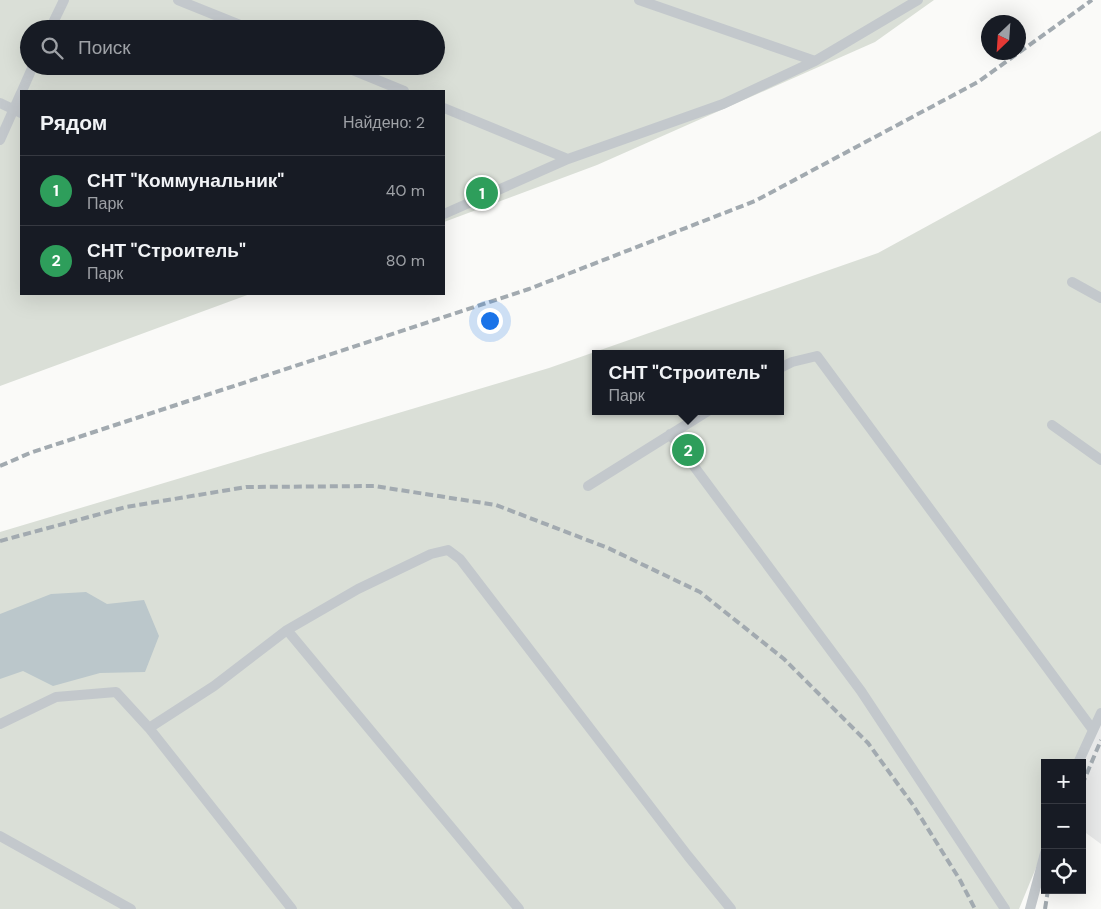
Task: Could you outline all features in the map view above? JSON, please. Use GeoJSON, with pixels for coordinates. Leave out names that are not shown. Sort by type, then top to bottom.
{"type":"FeatureCollection","features":[{"type":"Feature","properties":{"kind":"lane"},"geometry":{"type":"LineString","coordinates":[[54,20],[64,0]]}},
{"type":"Feature","properties":{"kind":"lane"},"geometry":{"type":"LineString","coordinates":[[178,0],[228,20]]}},
{"type":"Feature","properties":{"kind":"lane"},"geometry":{"type":"LineString","coordinates":[[639,0],[815,61]]}},
{"type":"Feature","properties":{"kind":"lane"},"geometry":{"type":"LineString","coordinates":[[445,214],[568,159],[723,104],[815,61],[918,0]]}},
{"type":"Feature","properties":{"kind":"lane"},"geometry":{"type":"LineString","coordinates":[[23,90],[29,75]]}},
{"type":"Feature","properties":{"kind":"lane"},"geometry":{"type":"LineString","coordinates":[[365,75],[402,90]]}},
{"type":"Feature","properties":{"kind":"lane"},"geometry":{"type":"LineString","coordinates":[[0,104],[17,111],[0,140]]}},
{"type":"Feature","properties":{"kind":"lane"},"geometry":{"type":"LineString","coordinates":[[445,108],[568,159]]}},
{"type":"Feature","properties":{"kind":"lane"},"geometry":{"type":"LineString","coordinates":[[1072,282],[1101,298]]}},
{"type":"Feature","properties":{"kind":"lane"},"geometry":{"type":"LineString","coordinates":[[784,366],[792,362],[817,356],[1093,730]]}},
{"type":"Feature","properties":{"kind":"lane"},"geometry":{"type":"LineString","coordinates":[[588,486],[701,415]]}},
{"type":"Feature","properties":{"kind":"lane"},"geometry":{"type":"LineString","coordinates":[[1052,425],[1101,460]]}},
{"type":"Feature","properties":{"kind":"lane"},"geometry":{"type":"LineString","coordinates":[[670,434],[861,691],[1005,909]]}},
{"type":"Feature","properties":{"kind":"lane"},"geometry":{"type":"LineString","coordinates":[[149,728],[214,686],[287,630],[366,585],[431,554],[448,550],[460,559],[652,810],[731,909]]}},
{"type":"Feature","properties":{"kind":"lane"},"geometry":{"type":"LineString","coordinates":[[287,630],[519,909]]}},
{"type":"Feature","properties":{"kind":"lane"},"geometry":{"type":"LineString","coordinates":[[0,724],[56,697],[116,692],[149,728],[292,909]]}},
{"type":"Feature","properties":{"kind":"lane"},"geometry":{"type":"LineString","coordinates":[[1080,759],[1101,714]]}},
{"type":"Feature","properties":{"kind":"lane"},"geometry":{"type":"LineString","coordinates":[[0,836],[131,909]]}},
{"type":"Feature","properties":{"kind":"lane"},"geometry":{"type":"LineString","coordinates":[[1030,909],[1041,868]]}},
{"type":"Feature","properties":{"kind":"shaded area"},"geometry":{"type":"Polygon","coordinates":[[[0,0],[934,0],[875,42],[597,165],[445,222],[445,90],[20,90],[20,295],[247,295],[0,386],[0,0]]]}},
{"type":"Feature","properties":{"kind":"shaded area"},"geometry":{"type":"Polygon","coordinates":[[[1101,131],[1101,711],[1081,759],[1041,759],[1041,856],[1019,909],[0,909],[0,532],[549,368],[592,353],[592,415],[784,415],[784,350],[600,350],[878,253],[1101,131]]]}},
{"type":"Feature","properties":{"kind":"shaded area"},"geometry":{"type":"Polygon","coordinates":[[[86,592],[107,604],[144,600],[159,636],[145,672],[100,673],[53,686],[23,671],[0,679],[0,614],[51,594],[86,592]]]}},
{"type":"Feature","properties":{"kind":"shaded area"},"geometry":{"type":"Polygon","coordinates":[[[1101,697],[1101,844],[1086,833],[1086,759],[1073,759],[1101,697]]]}},
{"type":"Feature","properties":{"kind":"railway"},"geometry":{"type":"LineString","coordinates":[[0,466],[30,453],[529,289],[755,201],[978,82],[1092,0]]}},
{"type":"Feature","properties":{"kind":"railway"},"geometry":{"type":"LineString","coordinates":[[0,541],[126,507],[246,487],[374,486],[496,505],[608,548],[700,592],[784,659],[868,743],[913,805],[960,880],[975,909]]}},
{"type":"Feature","properties":{"kind":"railway"},"geometry":{"type":"LineString","coordinates":[[1086,776],[1101,740]]}},
{"type":"Feature","properties":{"kind":"railway"},"geometry":{"type":"LineString","coordinates":[[1045,909],[1047,894]]}},
{"type":"Feature","properties":{"kind":"place","name":"СНТ \"Коммунальник\""},"geometry":{"type":"Point","coordinates":[482,193]}},
{"type":"Feature","properties":{"kind":"place","name":"СНТ \"Строитель\""},"geometry":{"type":"Point","coordinates":[688,450]}}]}
